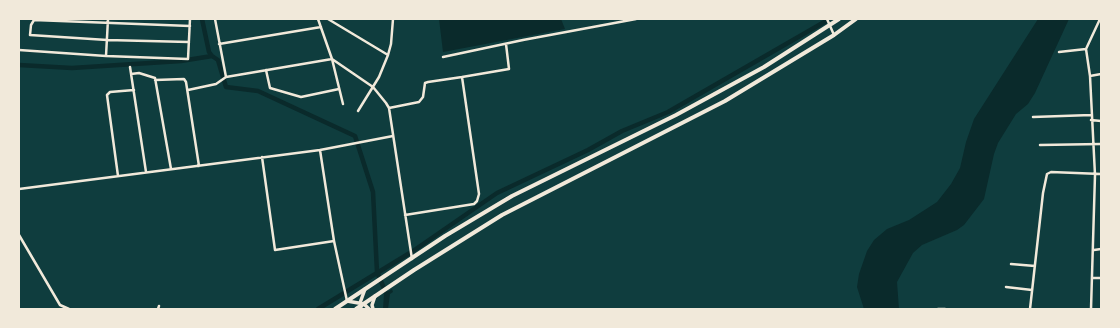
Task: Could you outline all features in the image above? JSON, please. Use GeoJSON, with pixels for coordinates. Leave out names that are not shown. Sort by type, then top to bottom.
{"type":"FeatureCollection","features":[{"type":"Feature","properties":{"kind":"main road"},"geometry":{"type":"LineString","coordinates":[[335,309],[346,299],[412,260],[445,236],[512,196],[676,115],[764,67],[839,19]]}},
{"type":"Feature","properties":{"kind":"main road"},"geometry":{"type":"LineString","coordinates":[[360,306],[502,215],[725,101],[834,35],[856,19]]}},
{"type":"Feature","properties":{"kind":"main road"},"geometry":{"type":"LineString","coordinates":[[360,306],[365,288]]}},
{"type":"Feature","properties":{"kind":"main road"},"geometry":{"type":"LineString","coordinates":[[373,309],[372,305],[375,296]]}},
{"type":"Feature","properties":{"kind":"main road"},"geometry":{"type":"LineString","coordinates":[[346,299],[370,309]]}},
{"type":"Feature","properties":{"kind":"street"},"geometry":{"type":"LineString","coordinates":[[19,50],[106,56],[188,59],[190,19]]}},
{"type":"Feature","properties":{"kind":"street"},"geometry":{"type":"LineString","coordinates":[[215,19],[225,77]]}},
{"type":"Feature","properties":{"kind":"street"},"geometry":{"type":"LineString","coordinates":[[318,19],[332,59],[343,104]]}},
{"type":"Feature","properties":{"kind":"street"},"geometry":{"type":"LineString","coordinates":[[328,19],[388,56]]}},
{"type":"Feature","properties":{"kind":"street"},"geometry":{"type":"LineString","coordinates":[[358,111],[388,56],[391,44],[393,20],[388,19]]}},
{"type":"Feature","properties":{"kind":"street"},"geometry":{"type":"LineString","coordinates":[[444,57],[636,19]]}},
{"type":"Feature","properties":{"kind":"street"},"geometry":{"type":"LineString","coordinates":[[827,19],[834,35]]}},
{"type":"Feature","properties":{"kind":"street"},"geometry":{"type":"LineString","coordinates":[[1091,309],[1094,250],[1095,175],[1094,144],[1091,120],[1090,76],[1086,49],[1100,19]]}},
{"type":"Feature","properties":{"kind":"street"},"geometry":{"type":"LineString","coordinates":[[189,42],[107,40],[30,35],[31,25],[34,20],[108,21],[190,26]]}},
{"type":"Feature","properties":{"kind":"street"},"geometry":{"type":"LineString","coordinates":[[106,56],[108,21]]}},
{"type":"Feature","properties":{"kind":"street"},"geometry":{"type":"LineString","coordinates":[[219,44],[321,27]]}},
{"type":"Feature","properties":{"kind":"street"},"geometry":{"type":"LineString","coordinates":[[389,108],[420,102],[423,97],[425,83],[428,82],[509,69],[506,44]]}},
{"type":"Feature","properties":{"kind":"street"},"geometry":{"type":"LineString","coordinates":[[1059,52],[1086,49]]}},
{"type":"Feature","properties":{"kind":"street"},"geometry":{"type":"LineString","coordinates":[[188,90],[218,82],[225,77],[332,59],[372,87],[389,108],[409,252],[412,260]]}},
{"type":"Feature","properties":{"kind":"street"},"geometry":{"type":"LineString","coordinates":[[130,67],[146,172]]}},
{"type":"Feature","properties":{"kind":"street"},"geometry":{"type":"LineString","coordinates":[[266,70],[270,88],[301,98],[339,89]]}},
{"type":"Feature","properties":{"kind":"street"},"geometry":{"type":"LineString","coordinates":[[131,74],[139,73],[155,78],[171,169]]}},
{"type":"Feature","properties":{"kind":"street"},"geometry":{"type":"LineString","coordinates":[[1090,76],[1101,74]]}},
{"type":"Feature","properties":{"kind":"street"},"geometry":{"type":"LineString","coordinates":[[405,215],[474,204],[479,198],[462,77]]}},
{"type":"Feature","properties":{"kind":"street"},"geometry":{"type":"LineString","coordinates":[[155,80],[184,79],[188,90],[199,166]]}},
{"type":"Feature","properties":{"kind":"street"},"geometry":{"type":"LineString","coordinates":[[118,176],[108,95],[110,92],[134,90]]}},
{"type":"Feature","properties":{"kind":"street"},"geometry":{"type":"LineString","coordinates":[[1034,117],[1091,115]]}},
{"type":"Feature","properties":{"kind":"street"},"geometry":{"type":"LineString","coordinates":[[1091,120],[1101,121]]}},
{"type":"Feature","properties":{"kind":"street"},"geometry":{"type":"LineString","coordinates":[[19,189],[320,150],[393,136]]}},
{"type":"Feature","properties":{"kind":"street"},"geometry":{"type":"LineString","coordinates":[[1040,145],[1101,144]]}},
{"type":"Feature","properties":{"kind":"street"},"geometry":{"type":"LineString","coordinates":[[320,150],[334,241],[346,299]]}},
{"type":"Feature","properties":{"kind":"street"},"geometry":{"type":"LineString","coordinates":[[262,158],[275,250],[334,241]]}},
{"type":"Feature","properties":{"kind":"street"},"geometry":{"type":"LineString","coordinates":[[1030,309],[1043,193],[1047,174],[1051,172],[1095,175],[1101,174]]}},
{"type":"Feature","properties":{"kind":"street"},"geometry":{"type":"LineString","coordinates":[[19,235],[60,305],[69,309]]}},
{"type":"Feature","properties":{"kind":"street"},"geometry":{"type":"LineString","coordinates":[[1094,250],[1101,249]]}},
{"type":"Feature","properties":{"kind":"street"},"geometry":{"type":"LineString","coordinates":[[1012,264],[1035,266]]}},
{"type":"Feature","properties":{"kind":"street"},"geometry":{"type":"LineString","coordinates":[[1093,278],[1101,278]]}},
{"type":"Feature","properties":{"kind":"street"},"geometry":{"type":"LineString","coordinates":[[1006,287],[1032,290]]}},
{"type":"Feature","properties":{"kind":"street"},"geometry":{"type":"LineString","coordinates":[[938,309],[946,309]]}},
{"type":"Feature","properties":{"kind":"water"},"geometry":{"type":"Polygon","coordinates":[[[439,19],[561,19],[565,29],[443,52],[439,19]]]}},
{"type":"Feature","properties":{"kind":"water"},"geometry":{"type":"Polygon","coordinates":[[[1038,19],[1069,19],[1035,93],[1028,104],[1016,114],[998,143],[994,154],[984,199],[964,225],[957,230],[922,245],[913,253],[897,282],[899,309],[864,309],[857,287],[859,274],[867,251],[874,240],[887,229],[909,220],[937,202],[951,184],[960,168],[966,142],[974,119],[1038,19]]]}},
{"type":"Feature","properties":{"kind":"water"},"geometry":{"type":"Polygon","coordinates":[[[392,289],[393,292],[390,294],[388,309],[383,309],[384,294],[392,289]]]}},
{"type":"Feature","properties":{"kind":"waterway"},"geometry":{"type":"LineString","coordinates":[[202,19],[209,52],[212,56]]}},
{"type":"Feature","properties":{"kind":"waterway"},"geometry":{"type":"LineString","coordinates":[[318,309],[413,251],[497,193],[588,150],[622,131],[668,112],[826,21]]}},
{"type":"Feature","properties":{"kind":"waterway"},"geometry":{"type":"LineString","coordinates":[[19,65],[72,68],[181,61],[212,56],[218,60],[226,87],[258,91],[355,136],[373,192],[377,272],[386,293]]}}]}
